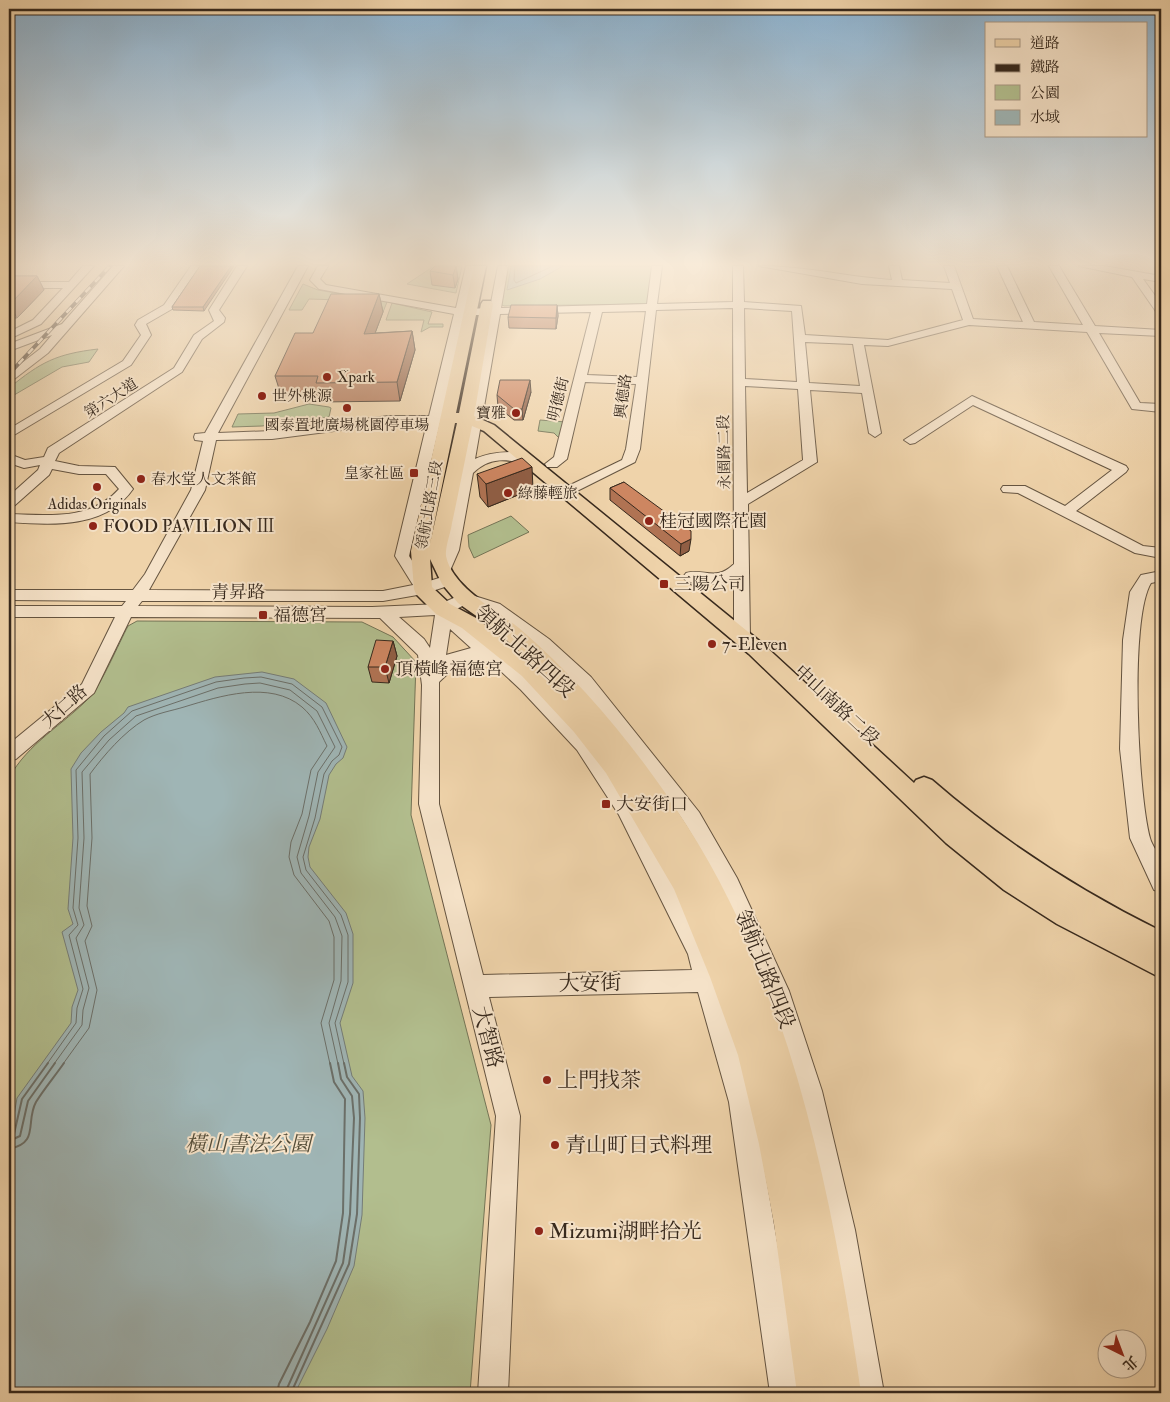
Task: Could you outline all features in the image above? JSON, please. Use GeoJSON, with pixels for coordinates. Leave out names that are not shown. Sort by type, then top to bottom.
{"type":"FeatureCollection","features":[{"type":"Feature","properties":{"kind":"main road","name":"領航北路三段"},"geometry":{"type":"LineString","coordinates":[[423,589],[420,551],[441,415],[461,331]]}},
{"type":"Feature","properties":{"kind":"main road","name":"領航北路三段"},"geometry":{"type":"LineString","coordinates":[[450,589],[436,551],[472,414],[486,331]]}},
{"type":"Feature","properties":{"kind":"main road"},"geometry":{"type":"LineString","coordinates":[[441,415],[472,414]]}},
{"type":"Feature","properties":{"kind":"main road","name":"中山南路二段"},"geometry":{"type":"LineString","coordinates":[[472,414],[530,461],[573,489],[691,577],[955,836],[1013,882],[1066,915],[1161,965]]}},
{"type":"Feature","properties":{"kind":"main road","name":"中山南路二段"},"geometry":{"type":"LineString","coordinates":[[472,414],[494,417],[552,464],[573,489],[742,629],[793,664],[926,790],[989,842],[1054,888],[1161,944]]}},
{"type":"Feature","properties":{"kind":"main road","name":"領航北路四段"},"geometry":{"type":"LineString","coordinates":[[423,589],[450,589],[496,620],[525,645],[587,706],[625,754],[678,832],[710,887],[747,968],[782,1070],[817,1232],[843,1393]]}},
{"type":"Feature","properties":{"kind":"main road","name":"領航北路四段"},"geometry":{"type":"LineString","coordinates":[[450,589],[469,623],[529,671],[582,726],[614,766],[684,883],[724,977],[754,1064],[774,1144],[790,1224],[815,1393]]}},
{"type":"Feature","properties":{"kind":"street"},"geometry":{"type":"LineString","coordinates":[[9,348],[52,331]]}},
{"type":"Feature","properties":{"kind":"street"},"geometry":{"type":"LineString","coordinates":[[9,365],[58,331]]}},
{"type":"Feature","properties":{"kind":"street"},"geometry":{"type":"LineString","coordinates":[[9,378],[44,351],[61,331]]}},
{"type":"Feature","properties":{"kind":"street"},"geometry":{"type":"LineString","coordinates":[[9,432],[126,363],[146,335],[144,331]]}},
{"type":"Feature","properties":{"kind":"street","name":"第六大道"},"geometry":{"type":"LineString","coordinates":[[52,459],[182,370],[201,337],[208,331]]}},
{"type":"Feature","properties":{"kind":"street"},"geometry":{"type":"LineString","coordinates":[[205,434],[259,331]]}},
{"type":"Feature","properties":{"kind":"street"},"geometry":{"type":"LineString","coordinates":[[205,434],[265,331]]}},
{"type":"Feature","properties":{"kind":"street","name":"明德街"},"geometry":{"type":"LineString","coordinates":[[552,464],[560,459],[591,331]]}},
{"type":"Feature","properties":{"kind":"street","name":"興德路"},"geometry":{"type":"LineString","coordinates":[[573,489],[628,462],[633,450],[647,331]]}},
{"type":"Feature","properties":{"kind":"street","name":"永園路二段"},"geometry":{"type":"LineString","coordinates":[[739,331],[742,629]]}},
{"type":"Feature","properties":{"kind":"street"},"geometry":{"type":"LineString","coordinates":[[741,502],[810,462],[799,331]]}},
{"type":"Feature","properties":{"kind":"street"},"geometry":{"type":"LineString","coordinates":[[800,338],[888,343],[933,331]]}},
{"type":"Feature","properties":{"kind":"street"},"geometry":{"type":"LineString","coordinates":[[1091,331],[1136,406],[1161,408]]}},
{"type":"Feature","properties":{"kind":"street"},"geometry":{"type":"LineString","coordinates":[[1147,331],[1161,332]]}},
{"type":"Feature","properties":{"kind":"street"},"geometry":{"type":"LineString","coordinates":[[858,341],[875,433]]}},
{"type":"Feature","properties":{"kind":"street"},"geometry":{"type":"LineString","coordinates":[[580,378],[641,381]]}},
{"type":"Feature","properties":{"kind":"street"},"geometry":{"type":"LineString","coordinates":[[740,382],[867,390]]}},
{"type":"Feature","properties":{"kind":"street"},"geometry":{"type":"LineString","coordinates":[[910,440],[972,400],[1121,469],[1066,512]]}},
{"type":"Feature","properties":{"kind":"street","name":"領航北路三段"},"geometry":{"type":"LineString","coordinates":[[450,589],[452,550],[467,471],[472,414]]}},
{"type":"Feature","properties":{"kind":"street"},"geometry":{"type":"LineString","coordinates":[[205,434],[272,435],[441,415]]}},
{"type":"Feature","properties":{"kind":"street","name":"大仁路"},"geometry":{"type":"LineString","coordinates":[[9,754],[88,688],[126,612],[151,576],[198,490],[205,434]]}},
{"type":"Feature","properties":{"kind":"street"},"geometry":{"type":"LineString","coordinates":[[9,454],[30,462]]}},
{"type":"Feature","properties":{"kind":"street"},"geometry":{"type":"LineString","coordinates":[[467,471],[477,462],[495,456],[509,455],[530,461]]}},
{"type":"Feature","properties":{"kind":"street"},"geometry":{"type":"LineString","coordinates":[[9,458],[24,464],[52,459],[78,470],[110,470],[126,489],[118,501],[89,516],[77,518],[9,518]]}},
{"type":"Feature","properties":{"kind":"street"},"geometry":{"type":"LineString","coordinates":[[9,503],[44,472],[52,459]]}},
{"type":"Feature","properties":{"kind":"street"},"geometry":{"type":"LineString","coordinates":[[9,514],[78,516],[88,514],[114,500],[120,490],[105,474],[75,473],[54,467],[52,459]]}},
{"type":"Feature","properties":{"kind":"street"},"geometry":{"type":"LineString","coordinates":[[1008,489],[1020,489],[1140,550],[1161,553]]}},
{"type":"Feature","properties":{"kind":"street"},"geometry":{"type":"LineString","coordinates":[[691,577],[701,580],[724,578],[735,574],[742,564]]}},
{"type":"Feature","properties":{"kind":"street"},"geometry":{"type":"LineString","coordinates":[[1161,576],[1146,579],[1138,592],[1131,640],[1129,749],[1140,838],[1161,883]]}},
{"type":"Feature","properties":{"kind":"street","name":"青昇路"},"geometry":{"type":"LineString","coordinates":[[9,595],[384,596],[423,589]]}},
{"type":"Feature","properties":{"kind":"street","name":"青昇路"},"geometry":{"type":"LineString","coordinates":[[9,611],[383,612],[450,589]]}},
{"type":"Feature","properties":{"kind":"street","name":"領航北路四段"},"geometry":{"type":"LineString","coordinates":[[450,589],[460,631],[496,657],[527,685],[583,745],[626,809],[698,952],[741,1102],[771,1289],[785,1393]]}},
{"type":"Feature","properties":{"kind":"street","name":"領航北路四段"},"geometry":{"type":"LineString","coordinates":[[450,589],[494,608],[543,643],[585,682],[692,818],[730,885],[778,991],[810,1091],[842,1230],[869,1393]]}},
{"type":"Feature","properties":{"kind":"street","name":"大智路"},"geometry":{"type":"LineString","coordinates":[[450,589],[432,679],[429,804],[508,1116],[493,1393]]}},
{"type":"Feature","properties":{"kind":"street","name":"大智路"},"geometry":{"type":"LineString","coordinates":[[383,612],[402,628],[424,651],[432,679]]}},
{"type":"Feature","properties":{"kind":"street"},"geometry":{"type":"LineString","coordinates":[[432,679],[446,662],[458,655],[473,652],[496,657]]}},
{"type":"Feature","properties":{"kind":"street","name":"大安街"},"geometry":{"type":"LineString","coordinates":[[474,986],[706,981]]}},
{"type":"Feature","properties":{"kind":"green space"},"geometry":{"type":"Polygon","coordinates":[[[98,349],[89,362],[62,367],[9,398],[9,388],[40,366],[60,357],[98,349]]]}},
{"type":"Feature","properties":{"kind":"green space"},"geometry":{"type":"Polygon","coordinates":[[[309,404],[331,408],[329,417],[262,426],[232,427],[238,414],[274,413],[309,404]]]}},
{"type":"Feature","properties":{"kind":"green space"},"geometry":{"type":"Polygon","coordinates":[[[540,420],[566,422],[561,440],[554,433],[538,431],[540,420]]]}},
{"type":"Feature","properties":{"kind":"green space"},"geometry":{"type":"Polygon","coordinates":[[[511,516],[529,532],[474,558],[469,547],[468,535],[511,516]]]}},
{"type":"Feature","properties":{"kind":"green space","name":"橫山書法公園"},"geometry":{"type":"Polygon","coordinates":[[[137,621],[362,622],[393,637],[416,662],[411,815],[491,1125],[470,1393],[9,1393],[9,778],[36,744],[90,697],[128,626],[137,621]]]}},
{"type":"Feature","properties":{"kind":"water","name":"橫山書法公園"},"geometry":{"type":"Polygon","coordinates":[[[262,672],[294,679],[326,703],[347,747],[343,758],[336,764],[329,775],[320,819],[309,847],[308,857],[310,867],[346,913],[353,934],[353,983],[340,1023],[352,1076],[363,1091],[365,1118],[362,1215],[354,1266],[327,1329],[295,1393],[11,1393],[9,1388],[9,1134],[17,1098],[71,1023],[72,1007],[78,990],[62,932],[73,924],[68,909],[73,838],[71,769],[81,753],[128,707],[215,677],[262,672]]]}},
{"type":"Feature","properties":{"kind":"building"},"geometry":{"type":"Polygon","coordinates":[[[314,331],[365,331],[364,334],[412,331],[397,382],[316,383],[318,376],[275,376],[295,333],[313,333],[314,331]]]}},
{"type":"Feature","properties":{"kind":"building"},"geometry":{"type":"Polygon","coordinates":[[[500,380],[530,380],[522,409],[514,409],[497,395],[500,380]]]}},
{"type":"Feature","properties":{"kind":"building"},"geometry":{"type":"Polygon","coordinates":[[[522,458],[532,467],[486,484],[477,474],[522,458]]]}},
{"type":"Feature","properties":{"kind":"building"},"geometry":{"type":"Polygon","coordinates":[[[624,482],[691,531],[691,539],[681,544],[610,488],[624,482]]]}},
{"type":"Feature","properties":{"kind":"building"},"geometry":{"type":"Polygon","coordinates":[[[376,640],[393,641],[385,667],[368,667],[376,640]]]}},
{"type":"Feature","properties":{"kind":"railway"},"geometry":{"type":"LineString","coordinates":[[9,374],[49,331]]}},
{"type":"Feature","properties":{"kind":"place","name":"Xpark"},"geometry":{"type":"Point","coordinates":[327,377]}},
{"type":"Feature","properties":{"kind":"place","name":"世外桃源"},"geometry":{"type":"Point","coordinates":[262,396]}},
{"type":"Feature","properties":{"kind":"place","name":"國泰置地廣場桃園停車場"},"geometry":{"type":"Point","coordinates":[347,408]}},
{"type":"Feature","properties":{"kind":"place","name":"寶雅"},"geometry":{"type":"Point","coordinates":[516,413]}},
{"type":"Feature","properties":{"kind":"place","name":"皇家社區"},"geometry":{"type":"Point","coordinates":[414,473]}},
{"type":"Feature","properties":{"kind":"place","name":"春水堂人文茶館"},"geometry":{"type":"Point","coordinates":[141,479]}},
{"type":"Feature","properties":{"kind":"place","name":"Adidas Originals"},"geometry":{"type":"Point","coordinates":[97,487]}},
{"type":"Feature","properties":{"kind":"place","name":"綠藤輕旅"},"geometry":{"type":"Point","coordinates":[508,493]}},
{"type":"Feature","properties":{"kind":"place","name":"桂冠國際花園"},"geometry":{"type":"Point","coordinates":[649,521]}},
{"type":"Feature","properties":{"kind":"place","name":"FOOD PAVILION Ⅲ"},"geometry":{"type":"Point","coordinates":[93,526]}},
{"type":"Feature","properties":{"kind":"place","name":"三陽公司"},"geometry":{"type":"Point","coordinates":[664,584]}},
{"type":"Feature","properties":{"kind":"place","name":"福德宮"},"geometry":{"type":"Point","coordinates":[263,615]}},
{"type":"Feature","properties":{"kind":"place","name":"7-Eleven"},"geometry":{"type":"Point","coordinates":[712,644]}},
{"type":"Feature","properties":{"kind":"place","name":"頂橫峰福德宮"},"geometry":{"type":"Point","coordinates":[385,669]}},
{"type":"Feature","properties":{"kind":"place","name":"大安街口"},"geometry":{"type":"Point","coordinates":[606,804]}},
{"type":"Feature","properties":{"kind":"place","name":"上門找茶"},"geometry":{"type":"Point","coordinates":[547,1080]}},
{"type":"Feature","properties":{"kind":"place","name":"青山町日式料理"},"geometry":{"type":"Point","coordinates":[555,1145]}},
{"type":"Feature","properties":{"kind":"place","name":"Mizumi湖畔拾光"},"geometry":{"type":"Point","coordinates":[539,1231]}}]}
